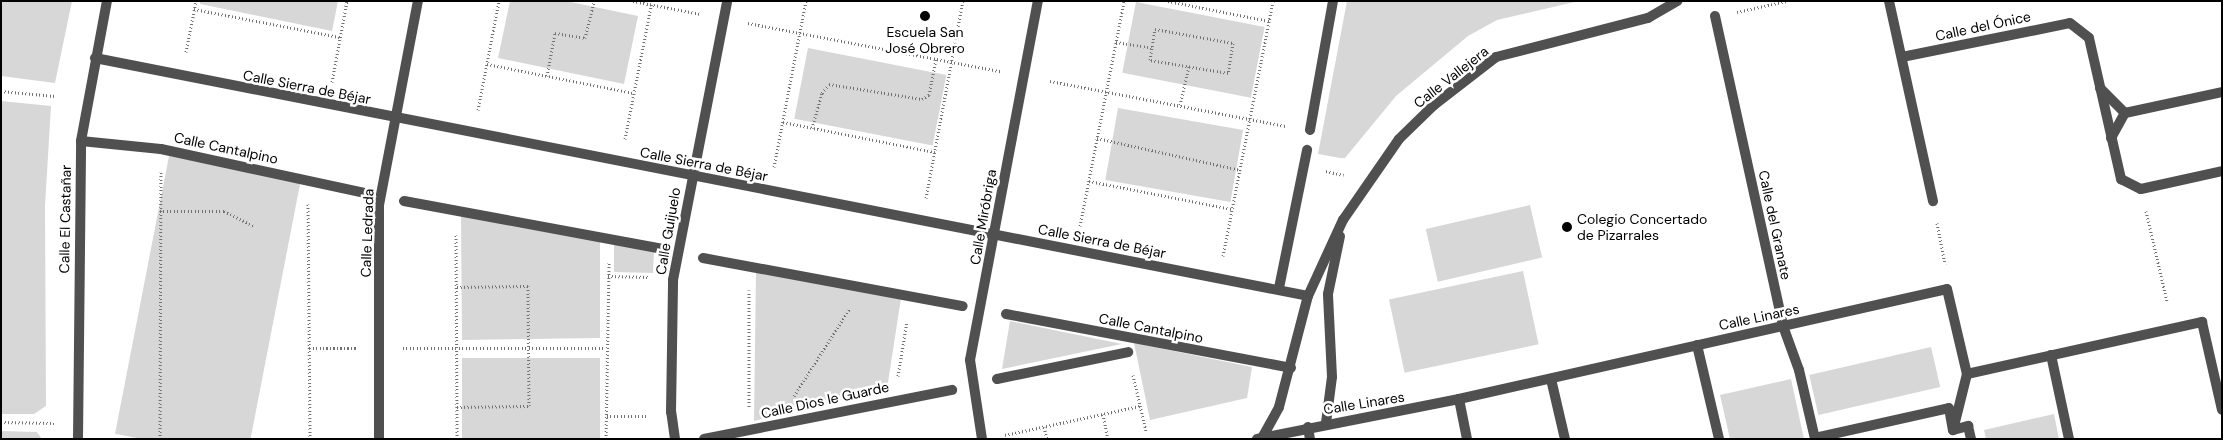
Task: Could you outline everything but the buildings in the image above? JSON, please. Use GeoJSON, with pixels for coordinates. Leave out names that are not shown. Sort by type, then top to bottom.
{"type":"FeatureCollection","features":[{"type":"Feature","properties":{"kind":"street","name":"Calle El Castañar"},"geometry":{"type":"LineString","coordinates":[[78,439],[81,141],[107,1]]}},
{"type":"Feature","properties":{"kind":"street","name":"Calle Ledrada"},"geometry":{"type":"LineString","coordinates":[[379,439],[379,204],[418,1]]}},
{"type":"Feature","properties":{"kind":"street","name":"Calle Guijuelo"},"geometry":{"type":"LineString","coordinates":[[674,439],[671,412],[673,280],[727,1]]}},
{"type":"Feature","properties":{"kind":"street","name":"Calle Miróbriga"},"geometry":{"type":"LineString","coordinates":[[982,439],[970,360],[992,234],[1038,1]]}},
{"type":"Feature","properties":{"kind":"street"},"geometry":{"type":"LineString","coordinates":[[1310,130],[1333,1]]}},
{"type":"Feature","properties":{"kind":"street","name":"Calle Vallejera"},"geometry":{"type":"LineString","coordinates":[[1259,438],[1279,407],[1291,368],[1308,296],[1343,220],[1400,139],[1434,105],[1496,57],[1648,18],[1677,1]]}},
{"type":"Feature","properties":{"kind":"street"},"geometry":{"type":"LineString","coordinates":[[1889,1],[1933,201]]}},
{"type":"Feature","properties":{"kind":"street","name":"Calle del Granate"},"geometry":{"type":"LineString","coordinates":[[1715,16],[1784,326],[1799,370],[1815,438]]}},
{"type":"Feature","properties":{"kind":"street","name":"Calle del Ónice"},"geometry":{"type":"LineString","coordinates":[[1902,58],[2070,23],[2089,38],[2098,86]]}},
{"type":"Feature","properties":{"kind":"street","name":"Calle Sierra de Béjar"},"geometry":{"type":"LineString","coordinates":[[95,58],[992,234],[1279,288],[1308,296]]}},
{"type":"Feature","properties":{"kind":"street"},"geometry":{"type":"LineString","coordinates":[[2098,86],[2126,113]]}},
{"type":"Feature","properties":{"kind":"street"},"geometry":{"type":"LineString","coordinates":[[2098,86],[2122,179],[2141,189],[2222,171]]}},
{"type":"Feature","properties":{"kind":"street"},"geometry":{"type":"LineString","coordinates":[[2111,138],[2126,113],[2222,92]]}},
{"type":"Feature","properties":{"kind":"street","name":"Calle Cantalpino"},"geometry":{"type":"LineString","coordinates":[[81,141],[160,149],[307,179],[364,193]]}},
{"type":"Feature","properties":{"kind":"street"},"geometry":{"type":"LineString","coordinates":[[1279,288],[1307,150]]}},
{"type":"Feature","properties":{"kind":"street"},"geometry":{"type":"LineString","coordinates":[[404,201],[610,237],[662,249]]}},
{"type":"Feature","properties":{"kind":"street","name":"Calle Vallejera"},"geometry":{"type":"LineString","coordinates":[[1326,423],[1332,376],[1328,294],[1343,220]]}},
{"type":"Feature","properties":{"kind":"street"},"geometry":{"type":"LineString","coordinates":[[702,258],[963,306]]}},
{"type":"Feature","properties":{"kind":"street","name":"Calle Linares"},"geometry":{"type":"LineString","coordinates":[[1259,438],[1326,423],[1459,399],[1947,289],[1967,374]]}},
{"type":"Feature","properties":{"kind":"street","name":"Calle Cantalpino"},"geometry":{"type":"LineString","coordinates":[[1006,314],[1291,368]]}},
{"type":"Feature","properties":{"kind":"street"},"geometry":{"type":"LineString","coordinates":[[1953,430],[1967,374],[2202,322],[2219,387],[2222,410]]}},
{"type":"Feature","properties":{"kind":"street"},"geometry":{"type":"LineString","coordinates":[[1697,345],[1719,439]]}},
{"type":"Feature","properties":{"kind":"street"},"geometry":{"type":"LineString","coordinates":[[997,379],[1128,352]]}},
{"type":"Feature","properties":{"kind":"street"},"geometry":{"type":"LineString","coordinates":[[2051,355],[2069,439]]}},
{"type":"Feature","properties":{"kind":"street"},"geometry":{"type":"LineString","coordinates":[[1550,379],[1565,439]]}},
{"type":"Feature","properties":{"kind":"street","name":"Calle Dios le Guarde"},"geometry":{"type":"LineString","coordinates":[[704,439],[952,390]]}},
{"type":"Feature","properties":{"kind":"street"},"geometry":{"type":"LineString","coordinates":[[1459,399],[1467,439]]}},
{"type":"Feature","properties":{"kind":"street"},"geometry":{"type":"LineString","coordinates":[[1815,438],[1948,408],[1953,430]]}},
{"type":"Feature","properties":{"kind":"street"},"geometry":{"type":"LineString","coordinates":[[1953,430],[1968,426],[1971,439]]}},
{"type":"Feature","properties":{"kind":"street"},"geometry":{"type":"LineString","coordinates":[[1308,427],[1310,439]]}},
{"type":"Feature","properties":{"kind":"path"},"geometry":{"type":"LineString","coordinates":[[184,62],[196,1]]}},
{"type":"Feature","properties":{"kind":"path"},"geometry":{"type":"LineString","coordinates":[[330,90],[347,1]]}},
{"type":"Feature","properties":{"kind":"path"},"geometry":{"type":"LineString","coordinates":[[476,118],[499,1]]}},
{"type":"Feature","properties":{"kind":"path"},"geometry":{"type":"LineString","coordinates":[[547,76],[555,33],[585,38],[594,1]]}},
{"type":"Feature","properties":{"kind":"path"},"geometry":{"type":"LineString","coordinates":[[633,1],[652,3],[706,15]]}},
{"type":"Feature","properties":{"kind":"path"},"geometry":{"type":"LineString","coordinates":[[772,175],[806,1]]}},
{"type":"Feature","properties":{"kind":"path"},"geometry":{"type":"LineString","coordinates":[[925,206],[963,1]]}},
{"type":"Feature","properties":{"kind":"path"},"geometry":{"type":"LineString","coordinates":[[1078,234],[1124,1]]}},
{"type":"Feature","properties":{"kind":"path"},"geometry":{"type":"LineString","coordinates":[[1168,1],[1269,21]]}},
{"type":"Feature","properties":{"kind":"path"},"geometry":{"type":"LineString","coordinates":[[1222,264],[1273,1]]}},
{"type":"Feature","properties":{"kind":"path"},"geometry":{"type":"LineString","coordinates":[[1715,16],[1786,1]]}},
{"type":"Feature","properties":{"kind":"path"},"geometry":{"type":"LineString","coordinates":[[623,146],[652,3]]}},
{"type":"Feature","properties":{"kind":"path"},"geometry":{"type":"LineString","coordinates":[[194,9],[340,37]]}},
{"type":"Feature","properties":{"kind":"path"},"geometry":{"type":"LineString","coordinates":[[748,23],[1005,72]]}},
{"type":"Feature","properties":{"kind":"path"},"geometry":{"type":"LineString","coordinates":[[1155,29],[1233,42],[1228,73],[1189,66],[1150,60],[1155,29]]}},
{"type":"Feature","properties":{"kind":"path"},"geometry":{"type":"LineString","coordinates":[[1116,42],[1152,48]]}},
{"type":"Feature","properties":{"kind":"path"},"geometry":{"type":"LineString","coordinates":[[812,128],[822,93],[829,84],[922,100],[929,95],[936,59]]}},
{"type":"Feature","properties":{"kind":"path"},"geometry":{"type":"LineString","coordinates":[[487,64],[634,93]]}},
{"type":"Feature","properties":{"kind":"path"},"geometry":{"type":"LineString","coordinates":[[1180,106],[1189,66]]}},
{"type":"Feature","properties":{"kind":"path"},"geometry":{"type":"LineString","coordinates":[[1050,81],[1310,130]]}},
{"type":"Feature","properties":{"kind":"path"},"geometry":{"type":"LineString","coordinates":[[1,91],[55,96]]}},
{"type":"Feature","properties":{"kind":"path"},"geometry":{"type":"LineString","coordinates":[[783,122],[935,152]]}},
{"type":"Feature","properties":{"kind":"path"},"geometry":{"type":"LineString","coordinates":[[1097,138],[1240,170]]}},
{"type":"Feature","properties":{"kind":"path"},"geometry":{"type":"LineString","coordinates":[[160,149],[160,439]]}},
{"type":"Feature","properties":{"kind":"path"},"geometry":{"type":"LineString","coordinates":[[307,179],[310,439]]}},
{"type":"Feature","properties":{"kind":"path"},"geometry":{"type":"LineString","coordinates":[[1088,181],[1232,209]]}},
{"type":"Feature","properties":{"kind":"path"},"geometry":{"type":"LineString","coordinates":[[2145,208],[2167,301]]}},
{"type":"Feature","properties":{"kind":"path"},"geometry":{"type":"LineString","coordinates":[[456,210],[457,439]]}},
{"type":"Feature","properties":{"kind":"path"},"geometry":{"type":"LineString","coordinates":[[160,211],[224,211],[254,226]]}},
{"type":"Feature","properties":{"kind":"path"},"geometry":{"type":"LineString","coordinates":[[1936,214],[1945,264]]}},
{"type":"Feature","properties":{"kind":"path"},"geometry":{"type":"LineString","coordinates":[[606,439],[606,348],[610,237]]}},
{"type":"Feature","properties":{"kind":"path"},"geometry":{"type":"LineString","coordinates":[[749,266],[749,430]]}},
{"type":"Feature","properties":{"kind":"path"},"geometry":{"type":"LineString","coordinates":[[608,276],[651,277]]}},
{"type":"Feature","properties":{"kind":"path"},"geometry":{"type":"LineString","coordinates":[[457,287],[528,286],[529,406],[457,407]]}},
{"type":"Feature","properties":{"kind":"path"},"geometry":{"type":"LineString","coordinates":[[798,421],[793,398],[831,342],[853,303],[857,286]]}},
{"type":"Feature","properties":{"kind":"path"},"geometry":{"type":"LineString","coordinates":[[900,399],[897,382],[911,297]]}},
{"type":"Feature","properties":{"kind":"path"},"geometry":{"type":"LineString","coordinates":[[309,348],[362,348]]}},
{"type":"Feature","properties":{"kind":"path"},"geometry":{"type":"LineString","coordinates":[[403,348],[606,348]]}},
{"type":"Feature","properties":{"kind":"path"},"geometry":{"type":"LineString","coordinates":[[1128,352],[1146,431]]}},
{"type":"Feature","properties":{"kind":"path"},"geometry":{"type":"LineString","coordinates":[[1006,435],[1140,406]]}},
{"type":"Feature","properties":{"kind":"path"},"geometry":{"type":"LineString","coordinates":[[1103,414],[1108,439]]}},
{"type":"Feature","properties":{"kind":"path"},"geometry":{"type":"LineString","coordinates":[[607,416],[657,416]]}},
{"type":"Feature","properties":{"kind":"path"},"geometry":{"type":"LineString","coordinates":[[1,422],[54,423]]}},
{"type":"Feature","properties":{"kind":"path"},"geometry":{"type":"LineString","coordinates":[[1044,427],[1047,439]]}},
{"type":"Feature","properties":{"kind":"shaded area"},"geometry":{"type":"Polygon","coordinates":[[[1,1],[72,1],[55,83],[1,76],[1,1]]]}},
{"type":"Feature","properties":{"kind":"shaded area"},"geometry":{"type":"Polygon","coordinates":[[[200,1],[338,1],[332,31],[200,4],[200,1]]]}},
{"type":"Feature","properties":{"kind":"shaded area"},"geometry":{"type":"Polygon","coordinates":[[[510,1],[566,1],[638,16],[624,84],[498,58],[510,1]]]}},
{"type":"Feature","properties":{"kind":"shaded area"},"geometry":{"type":"Polygon","coordinates":[[[1347,1],[1579,1],[1497,20],[1468,36],[1396,96],[1345,158],[1340,158],[1318,154],[1347,1]]]}},
{"type":"Feature","properties":{"kind":"shaded area"},"geometry":{"type":"Polygon","coordinates":[[[1136,2],[1265,27],[1251,98],[1122,73],[1136,2]]]}},
{"type":"Feature","properties":{"kind":"shaded area"},"geometry":{"type":"Polygon","coordinates":[[[808,48],[946,75],[933,146],[794,119],[808,48]]]}},
{"type":"Feature","properties":{"kind":"shaded area"},"geometry":{"type":"Polygon","coordinates":[[[1,101],[51,106],[45,206],[46,406],[34,414],[1,414],[1,101]]]}},
{"type":"Feature","properties":{"kind":"shaded area"},"geometry":{"type":"Polygon","coordinates":[[[1118,108],[1243,130],[1230,202],[1105,180],[1118,108]]]}},
{"type":"Feature","properties":{"kind":"shaded area"},"geometry":{"type":"Polygon","coordinates":[[[169,156],[301,182],[250,439],[142,439],[115,434],[169,156]]]}},
{"type":"Feature","properties":{"kind":"shaded area"},"geometry":{"type":"Polygon","coordinates":[[[1530,205],[1542,258],[1438,282],[1426,229],[1530,205]]]}},
{"type":"Feature","properties":{"kind":"shaded area"},"geometry":{"type":"Polygon","coordinates":[[[461,213],[600,240],[600,338],[462,340],[461,213]]]}},
{"type":"Feature","properties":{"kind":"shaded area"},"geometry":{"type":"Polygon","coordinates":[[[614,244],[654,251],[653,273],[614,272],[614,244]]]}},
{"type":"Feature","properties":{"kind":"shaded area"},"geometry":{"type":"Polygon","coordinates":[[[756,270],[901,298],[887,389],[754,421],[756,270]]]}},
{"type":"Feature","properties":{"kind":"shaded area"},"geometry":{"type":"Polygon","coordinates":[[[1523,271],[1539,344],[1405,373],[1389,299],[1523,271]]]}},
{"type":"Feature","properties":{"kind":"shaded area"},"geometry":{"type":"Polygon","coordinates":[[[1010,321],[1122,344],[1002,369],[1010,321]]]}},
{"type":"Feature","properties":{"kind":"shaded area"},"geometry":{"type":"Polygon","coordinates":[[[1134,343],[1252,367],[1247,398],[1150,420],[1134,343]]]}},
{"type":"Feature","properties":{"kind":"shaded area"},"geometry":{"type":"Polygon","coordinates":[[[1931,347],[1940,387],[1818,415],[1809,375],[1931,347]]]}},
{"type":"Feature","properties":{"kind":"shaded area"},"geometry":{"type":"Polygon","coordinates":[[[462,358],[600,358],[600,439],[462,439],[462,358]]]}},
{"type":"Feature","properties":{"kind":"shaded area"},"geometry":{"type":"Polygon","coordinates":[[[1791,379],[1804,439],[1730,439],[1720,395],[1791,379]]]}},
{"type":"Feature","properties":{"kind":"shaded area"},"geometry":{"type":"Polygon","coordinates":[[[2054,414],[2059,439],[1986,439],[1984,430],[2054,414]]]}},
{"type":"Feature","properties":{"kind":"shaded area"},"geometry":{"type":"Polygon","coordinates":[[[1,431],[37,432],[42,439],[1,439],[1,431]]]}},
{"type":"Feature","properties":{"kind":"place","name":"Escuela San José Obrero"},"geometry":{"type":"Point","coordinates":[925,16]}},
{"type":"Feature","properties":{"kind":"place","name":"Colegio Concertado de Pizarrales"},"geometry":{"type":"Point","coordinates":[1567,227]}}]}
